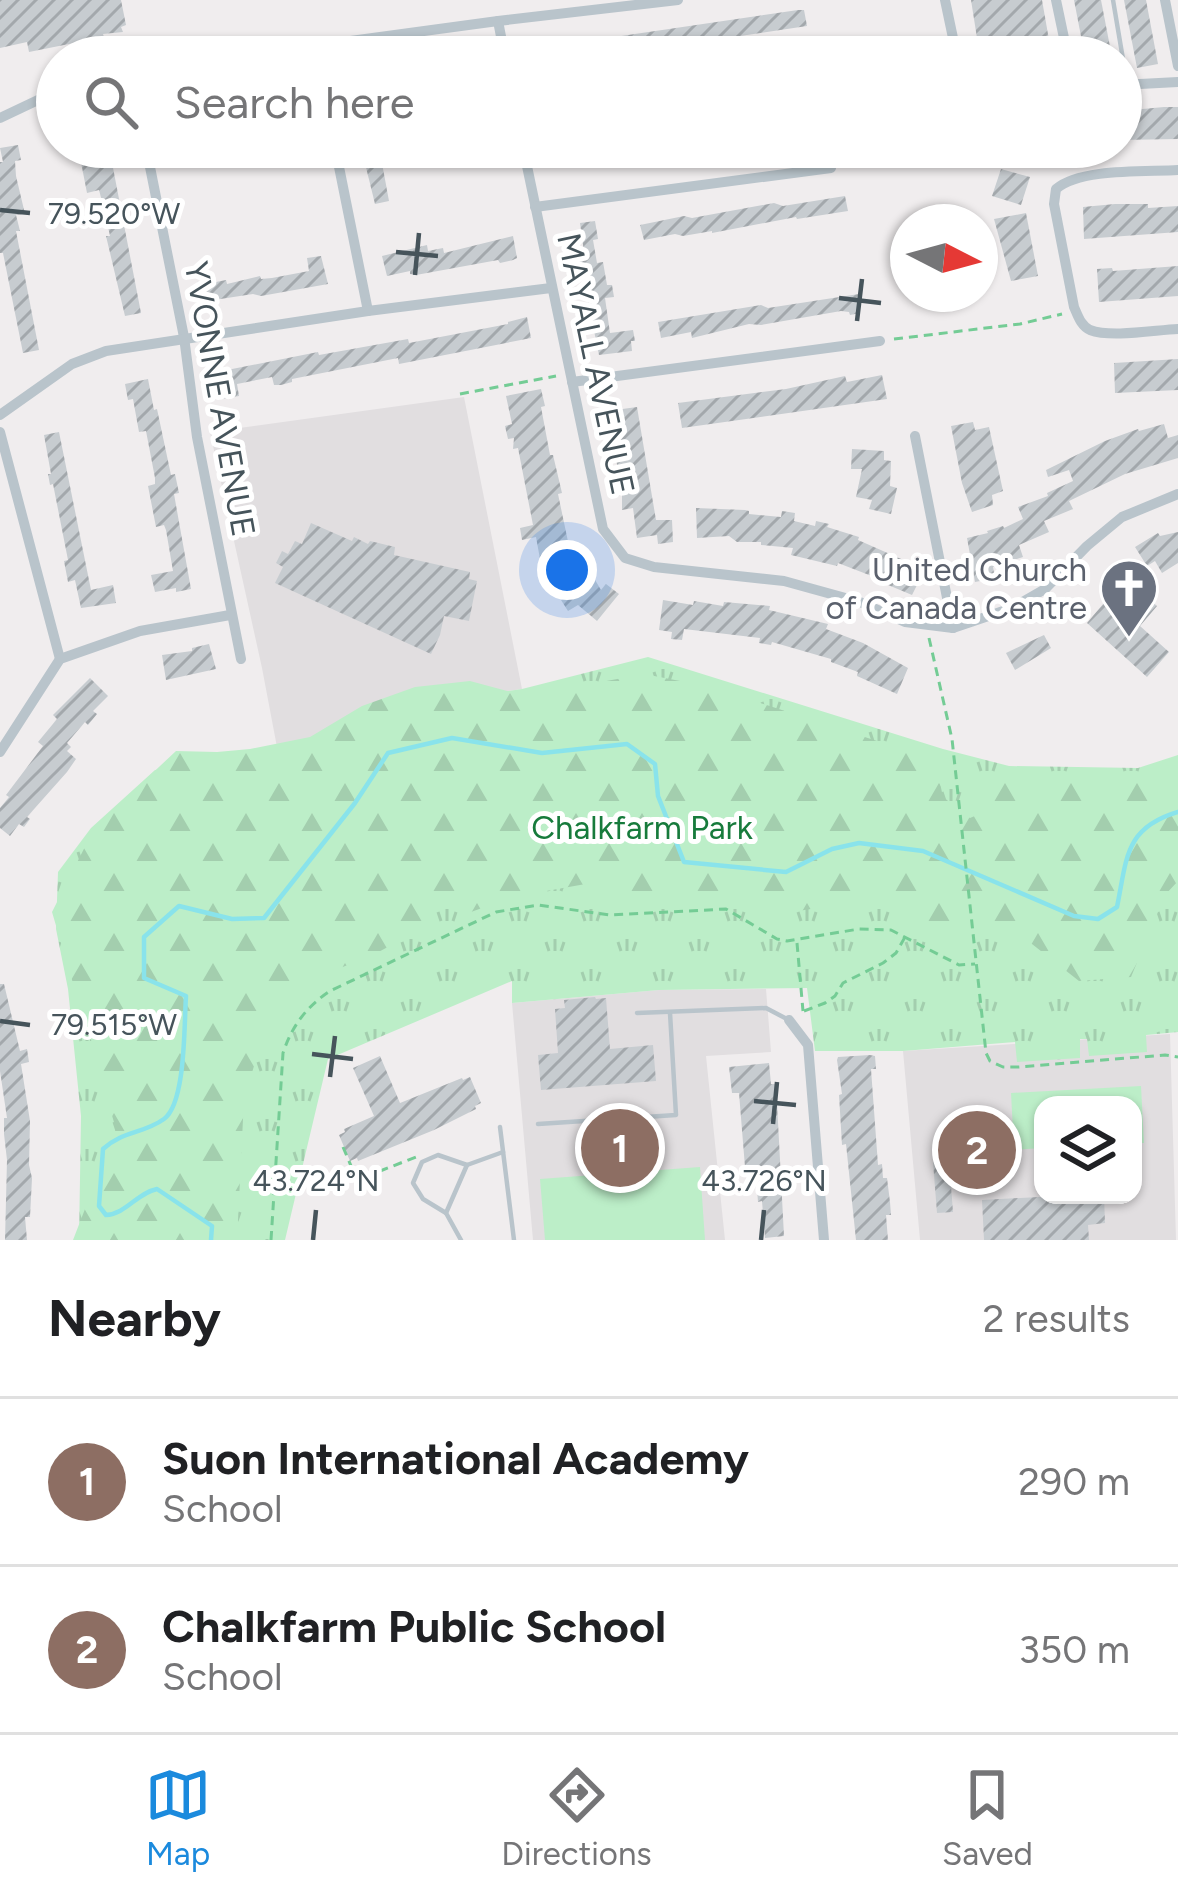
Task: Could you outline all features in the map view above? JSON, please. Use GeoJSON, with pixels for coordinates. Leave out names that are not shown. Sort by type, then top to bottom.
{"type":"FeatureCollection","features":[{"type":"Feature","properties":{"kind":"street"},"geometry":{"type":"LineString","coordinates":[[407,36],[673,0]]}},
{"type":"Feature","properties":{"kind":"street"},"geometry":{"type":"LineString","coordinates":[[946,0],[953,36]]}},
{"type":"Feature","properties":{"kind":"street"},"geometry":{"type":"LineString","coordinates":[[1056,0],[1064,36]]}},
{"type":"Feature","properties":{"kind":"street"},"geometry":{"type":"LineString","coordinates":[[1166,0],[1178,66]]}},
{"type":"Feature","properties":{"kind":"street"},"geometry":{"type":"LineString","coordinates":[[498,21],[501,36]]}},
{"type":"Feature","properties":{"kind":"street"},"geometry":{"type":"LineString","coordinates":[[1142,84],[1178,82]]}},
{"type":"Feature","properties":{"kind":"street"},"geometry":{"type":"LineString","coordinates":[[0,118],[36,101]]}},
{"type":"Feature","properties":{"kind":"street","name":"YVONNE AVENUE"},"geometry":{"type":"LineString","coordinates":[[150,168],[241,659]]}},
{"type":"Feature","properties":{"kind":"street"},"geometry":{"type":"LineString","coordinates":[[339,168],[368,311]]}},
{"type":"Feature","properties":{"kind":"street","name":"MAYALL AVENUE"},"geometry":{"type":"LineString","coordinates":[[527,168],[603,529],[625,558],[654,567],[784,580],[860,602],[905,622],[953,628],[1012,608],[1045,589],[1122,517],[1178,494]]}},
{"type":"Feature","properties":{"kind":"street"},"geometry":{"type":"LineString","coordinates":[[535,207],[831,169]]}},
{"type":"Feature","properties":{"kind":"street"},"geometry":{"type":"LineString","coordinates":[[1178,170],[1076,178],[1056,189],[1054,204],[1073,307],[1081,323],[1091,331],[1110,333],[1178,329]]}},
{"type":"Feature","properties":{"kind":"street"},"geometry":{"type":"LineString","coordinates":[[0,416],[71,364],[106,351],[551,288]]}},
{"type":"Feature","properties":{"kind":"street"},"geometry":{"type":"LineString","coordinates":[[571,378],[880,341]]}},
{"type":"Feature","properties":{"kind":"street"},"geometry":{"type":"LineString","coordinates":[[0,432],[60,659]]}},
{"type":"Feature","properties":{"kind":"street"},"geometry":{"type":"LineString","coordinates":[[915,436],[953,628]]}},
{"type":"Feature","properties":{"kind":"street"},"geometry":{"type":"LineString","coordinates":[[0,752],[60,659],[140,631],[230,615]]}},
{"type":"Feature","properties":{"kind":"street"},"geometry":{"type":"LineString","coordinates":[[789,1020],[808,1045],[824,1240]]}},
{"type":"Feature","properties":{"kind":"lane"},"geometry":{"type":"LineString","coordinates":[[1113,0],[1118,36]]}},
{"type":"Feature","properties":{"kind":"lane"},"geometry":{"type":"LineString","coordinates":[[637,1013],[766,1008],[789,1020]]}},
{"type":"Feature","properties":{"kind":"lane"},"geometry":{"type":"LineString","coordinates":[[538,1124],[676,1114],[670,1012]]}},
{"type":"Feature","properties":{"kind":"lane"},"geometry":{"type":"LineString","coordinates":[[500,1127],[514,1240]]}},
{"type":"Feature","properties":{"kind":"lane"},"geometry":{"type":"LineString","coordinates":[[461,1240],[446,1214],[423,1199],[413,1183],[422,1162],[438,1155],[467,1165],[503,1152]]}},
{"type":"Feature","properties":{"kind":"lane"},"geometry":{"type":"LineString","coordinates":[[446,1214],[467,1165]]}},
{"type":"Feature","properties":{"kind":"path"},"geometry":{"type":"LineString","coordinates":[[1075,168],[1076,178]]}},
{"type":"Feature","properties":{"kind":"path"},"geometry":{"type":"LineString","coordinates":[[880,341],[1020,324],[1061,314],[1081,323]]}},
{"type":"Feature","properties":{"kind":"path"},"geometry":{"type":"LineString","coordinates":[[460,394],[571,378]]}},
{"type":"Feature","properties":{"kind":"path"},"geometry":{"type":"LineString","coordinates":[[926,625],[952,739],[990,1061],[1003,1067],[1178,1057]]}},
{"type":"Feature","properties":{"kind":"path"},"geometry":{"type":"LineString","coordinates":[[271,1240],[284,1053],[299,1018],[330,992],[496,912],[538,905],[610,916],[726,909],[777,939],[891,930],[959,965],[975,964]]}},
{"type":"Feature","properties":{"kind":"path"},"geometry":{"type":"LineString","coordinates":[[797,941],[803,1011],[825,1003],[843,983],[884,963],[906,935]]}},
{"type":"Feature","properties":{"kind":"path"},"geometry":{"type":"LineString","coordinates":[[343,1148],[357,1180],[415,1155],[422,1162]]}},
{"type":"Feature","properties":{"kind":"shaded area"},"geometry":{"type":"Polygon","coordinates":[[[464,397],[522,689],[392,707],[280,763],[210,432],[464,397]]]}},
{"type":"Feature","properties":{"kind":"shaded area"},"geometry":{"type":"Polygon","coordinates":[[[766,989],[771,1052],[706,1056],[725,1240],[533,1240],[512,1003],[659,990],[766,989]]]}},
{"type":"Feature","properties":{"kind":"shaded area"},"geometry":{"type":"Polygon","coordinates":[[[1170,1034],[1176,1240],[920,1240],[903,1051],[1170,1034]]]}},
{"type":"Feature","properties":{"kind":"green space","name":"Chalkfarm Park"},"geometry":{"type":"Polygon","coordinates":[[[648,657],[1009,766],[1138,768],[1178,755],[1178,1032],[1146,1035],[1147,1052],[1089,1056],[1087,1039],[1080,1039],[1080,1058],[1017,1062],[1015,1042],[903,1051],[815,1051],[807,988],[659,990],[512,1003],[512,981],[328,1059],[285,1240],[79,1240],[81,1116],[68,989],[56,929],[58,872],[91,828],[155,770],[296,761],[392,707],[522,689],[648,657]]]}},
{"type":"Feature","properties":{"kind":"green space","name":"Chalkfarm Park"},"geometry":{"type":"Polygon","coordinates":[[[644,674],[711,687],[934,755],[943,797],[970,818],[984,812],[995,774],[1157,780],[1178,776],[1178,881],[1165,895],[1131,977],[1079,981],[1018,933],[954,930],[869,900],[785,913],[751,901],[712,904],[678,889],[638,902],[597,882],[512,897],[471,912],[433,903],[421,929],[330,972],[279,1006],[244,1099],[237,1240],[73,1240],[116,1129],[52,912],[95,827],[176,751],[250,749],[310,737],[362,706],[415,687],[470,681],[526,696],[644,674]]]}},
{"type":"Feature","properties":{"kind":"green space"},"geometry":{"type":"Polygon","coordinates":[[[1141,1086],[1142,1096],[1034,1096],[1034,1149],[1014,1150],[1011,1093],[1141,1086]]]}},
{"type":"Feature","properties":{"kind":"green space"},"geometry":{"type":"Polygon","coordinates":[[[700,1167],[705,1240],[545,1240],[540,1179],[700,1167]]]}},
{"type":"Feature","properties":{"kind":"building"},"geometry":{"type":"Polygon","coordinates":[[[0,0],[121,0],[123,32],[36,36],[36,51],[29,52],[27,42],[0,48],[0,0]]]}},
{"type":"Feature","properties":{"kind":"building"},"geometry":{"type":"Polygon","coordinates":[[[971,0],[1042,0],[1048,36],[977,36],[971,0]]]}},
{"type":"Feature","properties":{"kind":"building"},"geometry":{"type":"Polygon","coordinates":[[[1074,0],[1101,0],[1108,36],[1081,36],[1074,0]]]}},
{"type":"Feature","properties":{"kind":"building"},"geometry":{"type":"Polygon","coordinates":[[[1124,0],[1146,0],[1158,64],[1142,67],[1142,36],[1131,36],[1124,0]]]}},
{"type":"Feature","properties":{"kind":"building"},"geometry":{"type":"Polygon","coordinates":[[[804,10],[807,26],[740,36],[622,36],[804,10]]]}},
{"type":"Feature","properties":{"kind":"building"},"geometry":{"type":"Polygon","coordinates":[[[1178,107],[1178,139],[1142,140],[1142,109],[1178,107]]]}},
{"type":"Feature","properties":{"kind":"building"},"geometry":{"type":"Polygon","coordinates":[[[18,145],[21,160],[15,161],[16,176],[25,214],[16,215],[20,231],[16,231],[39,350],[23,353],[0,253],[0,148],[18,145]]]}},
{"type":"Feature","properties":{"kind":"building"},"geometry":{"type":"Polygon","coordinates":[[[82,168],[113,168],[141,313],[125,316],[99,190],[87,193],[82,168]]]}},
{"type":"Feature","properties":{"kind":"building"},"geometry":{"type":"Polygon","coordinates":[[[366,168],[383,168],[389,201],[375,204],[366,168]]]}},
{"type":"Feature","properties":{"kind":"building"},"geometry":{"type":"Polygon","coordinates":[[[1001,169],[1030,177],[1021,205],[992,196],[1001,169]]]}},
{"type":"Feature","properties":{"kind":"building"},"geometry":{"type":"Polygon","coordinates":[[[845,196],[848,211],[712,233],[644,240],[640,225],[774,203],[783,206],[845,196]]]}},
{"type":"Feature","properties":{"kind":"building"},"geometry":{"type":"Polygon","coordinates":[[[1178,206],[1178,232],[1084,239],[1083,207],[1178,206]]]}},
{"type":"Feature","properties":{"kind":"building"},"geometry":{"type":"Polygon","coordinates":[[[1026,213],[1038,276],[1011,281],[998,218],[1026,213]]]}},
{"type":"Feature","properties":{"kind":"building"},"geometry":{"type":"Polygon","coordinates":[[[595,221],[597,263],[603,262],[614,297],[605,298],[610,333],[633,330],[632,351],[599,355],[578,253],[584,252],[580,223],[595,221]]]}},
{"type":"Feature","properties":{"kind":"building"},"geometry":{"type":"Polygon","coordinates":[[[513,236],[517,258],[500,263],[387,276],[382,256],[427,245],[428,251],[443,248],[444,253],[513,236]]]}},
{"type":"Feature","properties":{"kind":"building"},"geometry":{"type":"Polygon","coordinates":[[[321,256],[328,284],[201,302],[197,282],[215,278],[227,284],[309,271],[307,258],[321,256]]]}},
{"type":"Feature","properties":{"kind":"building"},"geometry":{"type":"Polygon","coordinates":[[[1178,266],[1178,296],[1099,302],[1097,269],[1178,266]]]}},
{"type":"Feature","properties":{"kind":"building"},"geometry":{"type":"Polygon","coordinates":[[[859,294],[860,313],[841,311],[749,324],[692,338],[691,332],[661,338],[658,322],[761,305],[768,308],[859,294]]]}},
{"type":"Feature","properties":{"kind":"building"},"geometry":{"type":"Polygon","coordinates":[[[527,317],[531,338],[399,364],[398,358],[281,385],[274,385],[272,377],[237,384],[239,396],[222,399],[217,372],[318,352],[408,339],[409,343],[527,317]]]}},
{"type":"Feature","properties":{"kind":"building"},"geometry":{"type":"Polygon","coordinates":[[[1178,359],[1178,390],[1115,393],[1114,363],[1178,359]]]}},
{"type":"Feature","properties":{"kind":"building"},"geometry":{"type":"Polygon","coordinates":[[[882,375],[887,399],[682,428],[678,403],[845,376],[847,382],[882,375]]]}},
{"type":"Feature","properties":{"kind":"building"},"geometry":{"type":"Polygon","coordinates":[[[148,379],[179,493],[174,494],[191,589],[176,592],[176,588],[155,592],[151,575],[173,571],[166,530],[164,525],[156,527],[148,486],[155,484],[155,478],[146,431],[139,432],[125,384],[148,379]]]}},
{"type":"Feature","properties":{"kind":"building"},"geometry":{"type":"Polygon","coordinates":[[[541,389],[574,570],[585,563],[601,590],[606,584],[619,594],[597,621],[578,605],[568,611],[556,581],[563,576],[555,556],[540,559],[536,537],[522,540],[520,528],[533,525],[518,448],[513,449],[514,438],[508,439],[505,426],[512,424],[506,396],[541,389]]]}},
{"type":"Feature","properties":{"kind":"building"},"geometry":{"type":"Polygon","coordinates":[[[637,407],[656,520],[672,520],[673,542],[658,544],[657,535],[637,538],[633,508],[622,510],[608,411],[637,407]]]}},
{"type":"Feature","properties":{"kind":"building"},"geometry":{"type":"Polygon","coordinates":[[[973,422],[975,430],[989,427],[1003,491],[992,495],[993,505],[972,512],[951,426],[973,422]]]}},
{"type":"Feature","properties":{"kind":"building"},"geometry":{"type":"Polygon","coordinates":[[[1164,424],[1168,438],[1178,435],[1178,458],[1125,474],[1069,501],[1073,509],[1044,521],[1049,532],[1019,545],[1023,557],[993,567],[995,578],[975,582],[967,538],[1023,519],[1018,507],[1073,481],[1069,470],[1048,477],[1046,470],[1105,441],[1164,424]]]}},
{"type":"Feature","properties":{"kind":"building"},"geometry":{"type":"Polygon","coordinates":[[[59,432],[91,590],[113,585],[116,603],[81,608],[75,580],[68,582],[44,435],[59,432]]]}},
{"type":"Feature","properties":{"kind":"building"},"geometry":{"type":"Polygon","coordinates":[[[852,449],[884,451],[884,460],[891,461],[890,486],[897,488],[891,514],[869,509],[872,500],[856,497],[862,469],[851,469],[852,449]]]}},
{"type":"Feature","properties":{"kind":"building"},"geometry":{"type":"Polygon","coordinates":[[[696,508],[781,517],[782,511],[795,513],[794,521],[829,524],[827,527],[908,562],[902,575],[918,583],[912,595],[838,563],[791,555],[793,548],[737,542],[729,536],[697,538],[696,508]]]}},
{"type":"Feature","properties":{"kind":"building"},"geometry":{"type":"Polygon","coordinates":[[[311,523],[352,541],[354,537],[395,547],[394,555],[470,572],[469,579],[477,581],[469,621],[444,616],[431,654],[275,583],[283,567],[276,563],[282,551],[288,554],[295,541],[302,544],[311,523]]]}},
{"type":"Feature","properties":{"kind":"building"},"geometry":{"type":"Polygon","coordinates":[[[1178,532],[1178,563],[1162,573],[1155,561],[1147,566],[1135,547],[1158,533],[1178,532]]]}},
{"type":"Feature","properties":{"kind":"building","name":"United Church of Canada Centre"},"geometry":{"type":"Polygon","coordinates":[[[1141,592],[1157,606],[1140,626],[1169,652],[1147,677],[1087,623],[1109,597],[1124,610],[1141,592]]]}},
{"type":"Feature","properties":{"kind":"building"},"geometry":{"type":"Polygon","coordinates":[[[663,600],[770,606],[769,610],[828,624],[826,629],[908,668],[897,694],[831,659],[772,642],[759,643],[760,638],[684,629],[682,640],[671,639],[672,632],[659,630],[663,600]]]}},
{"type":"Feature","properties":{"kind":"building"},"geometry":{"type":"Polygon","coordinates":[[[1044,635],[1051,648],[1015,670],[1006,653],[1044,635]]]}},
{"type":"Feature","properties":{"kind":"building"},"geometry":{"type":"Polygon","coordinates":[[[209,644],[216,669],[166,680],[162,655],[209,644]]]}},
{"type":"Feature","properties":{"kind":"building"},"geometry":{"type":"Polygon","coordinates":[[[90,678],[108,696],[93,711],[97,714],[88,725],[85,722],[67,743],[71,747],[67,751],[76,759],[67,772],[27,817],[24,827],[19,824],[10,836],[0,828],[6,795],[43,746],[38,742],[57,719],[53,715],[90,678]]]}},
{"type":"Feature","properties":{"kind":"building"},"geometry":{"type":"Polygon","coordinates":[[[0,984],[4,984],[20,1051],[27,1049],[29,1062],[21,1064],[32,1178],[30,1217],[25,1217],[27,1240],[5,1240],[7,1118],[0,1071],[0,984]]]}},
{"type":"Feature","properties":{"kind":"building"},"geometry":{"type":"Polygon","coordinates":[[[606,998],[610,1049],[653,1045],[656,1081],[541,1090],[538,1055],[558,1053],[555,1009],[565,1008],[564,1000],[606,998]]]}},
{"type":"Feature","properties":{"kind":"building"},"geometry":{"type":"Polygon","coordinates":[[[380,1056],[400,1103],[470,1077],[481,1103],[434,1130],[350,1161],[339,1135],[374,1116],[353,1068],[380,1056]]]}},
{"type":"Feature","properties":{"kind":"building"},"geometry":{"type":"Polygon","coordinates":[[[875,1056],[876,1069],[871,1069],[878,1165],[882,1164],[883,1178],[887,1178],[890,1202],[888,1240],[856,1240],[846,1144],[842,1145],[837,1060],[875,1056]]]}},
{"type":"Feature","properties":{"kind":"building"},"geometry":{"type":"Polygon","coordinates":[[[769,1063],[771,1084],[776,1084],[784,1236],[765,1238],[759,1175],[756,1166],[745,1167],[739,1093],[732,1093],[729,1067],[769,1063]]]}},
{"type":"Feature","properties":{"kind":"building"},"geometry":{"type":"Polygon","coordinates":[[[949,1160],[953,1212],[937,1213],[933,1162],[949,1160]]]}},
{"type":"Feature","properties":{"kind":"building"},"geometry":{"type":"Polygon","coordinates":[[[1034,1197],[1034,1204],[1104,1204],[1105,1223],[1088,1225],[1089,1240],[984,1240],[982,1200],[1034,1197]]]}},
{"type":"Feature","properties":{"kind":"waterway"},"geometry":{"type":"LineString","coordinates":[[211,1240],[212,1226],[157,1189],[113,1214],[106,1215],[99,1206],[103,1149],[164,1119],[180,1080],[186,996],[144,978],[144,937],[179,906],[232,919],[264,918],[355,803],[388,753],[452,738],[542,753],[627,744],[655,764],[658,796],[684,862],[786,872],[832,849],[859,843],[923,851],[1074,916],[1098,919],[1117,907],[1126,860],[1138,836],[1178,812]]}},
{"type":"Feature","properties":{"kind":"place","name":"United Church of Canada Centre"},"geometry":{"type":"Point","coordinates":[1129,639]}},
{"type":"Feature","properties":{"kind":"place","name":"Suon International Academy"},"geometry":{"type":"Point","coordinates":[620,1148]}},
{"type":"Feature","properties":{"kind":"place","name":"Chalkfarm Public School"},"geometry":{"type":"Point","coordinates":[977,1150]}}]}
